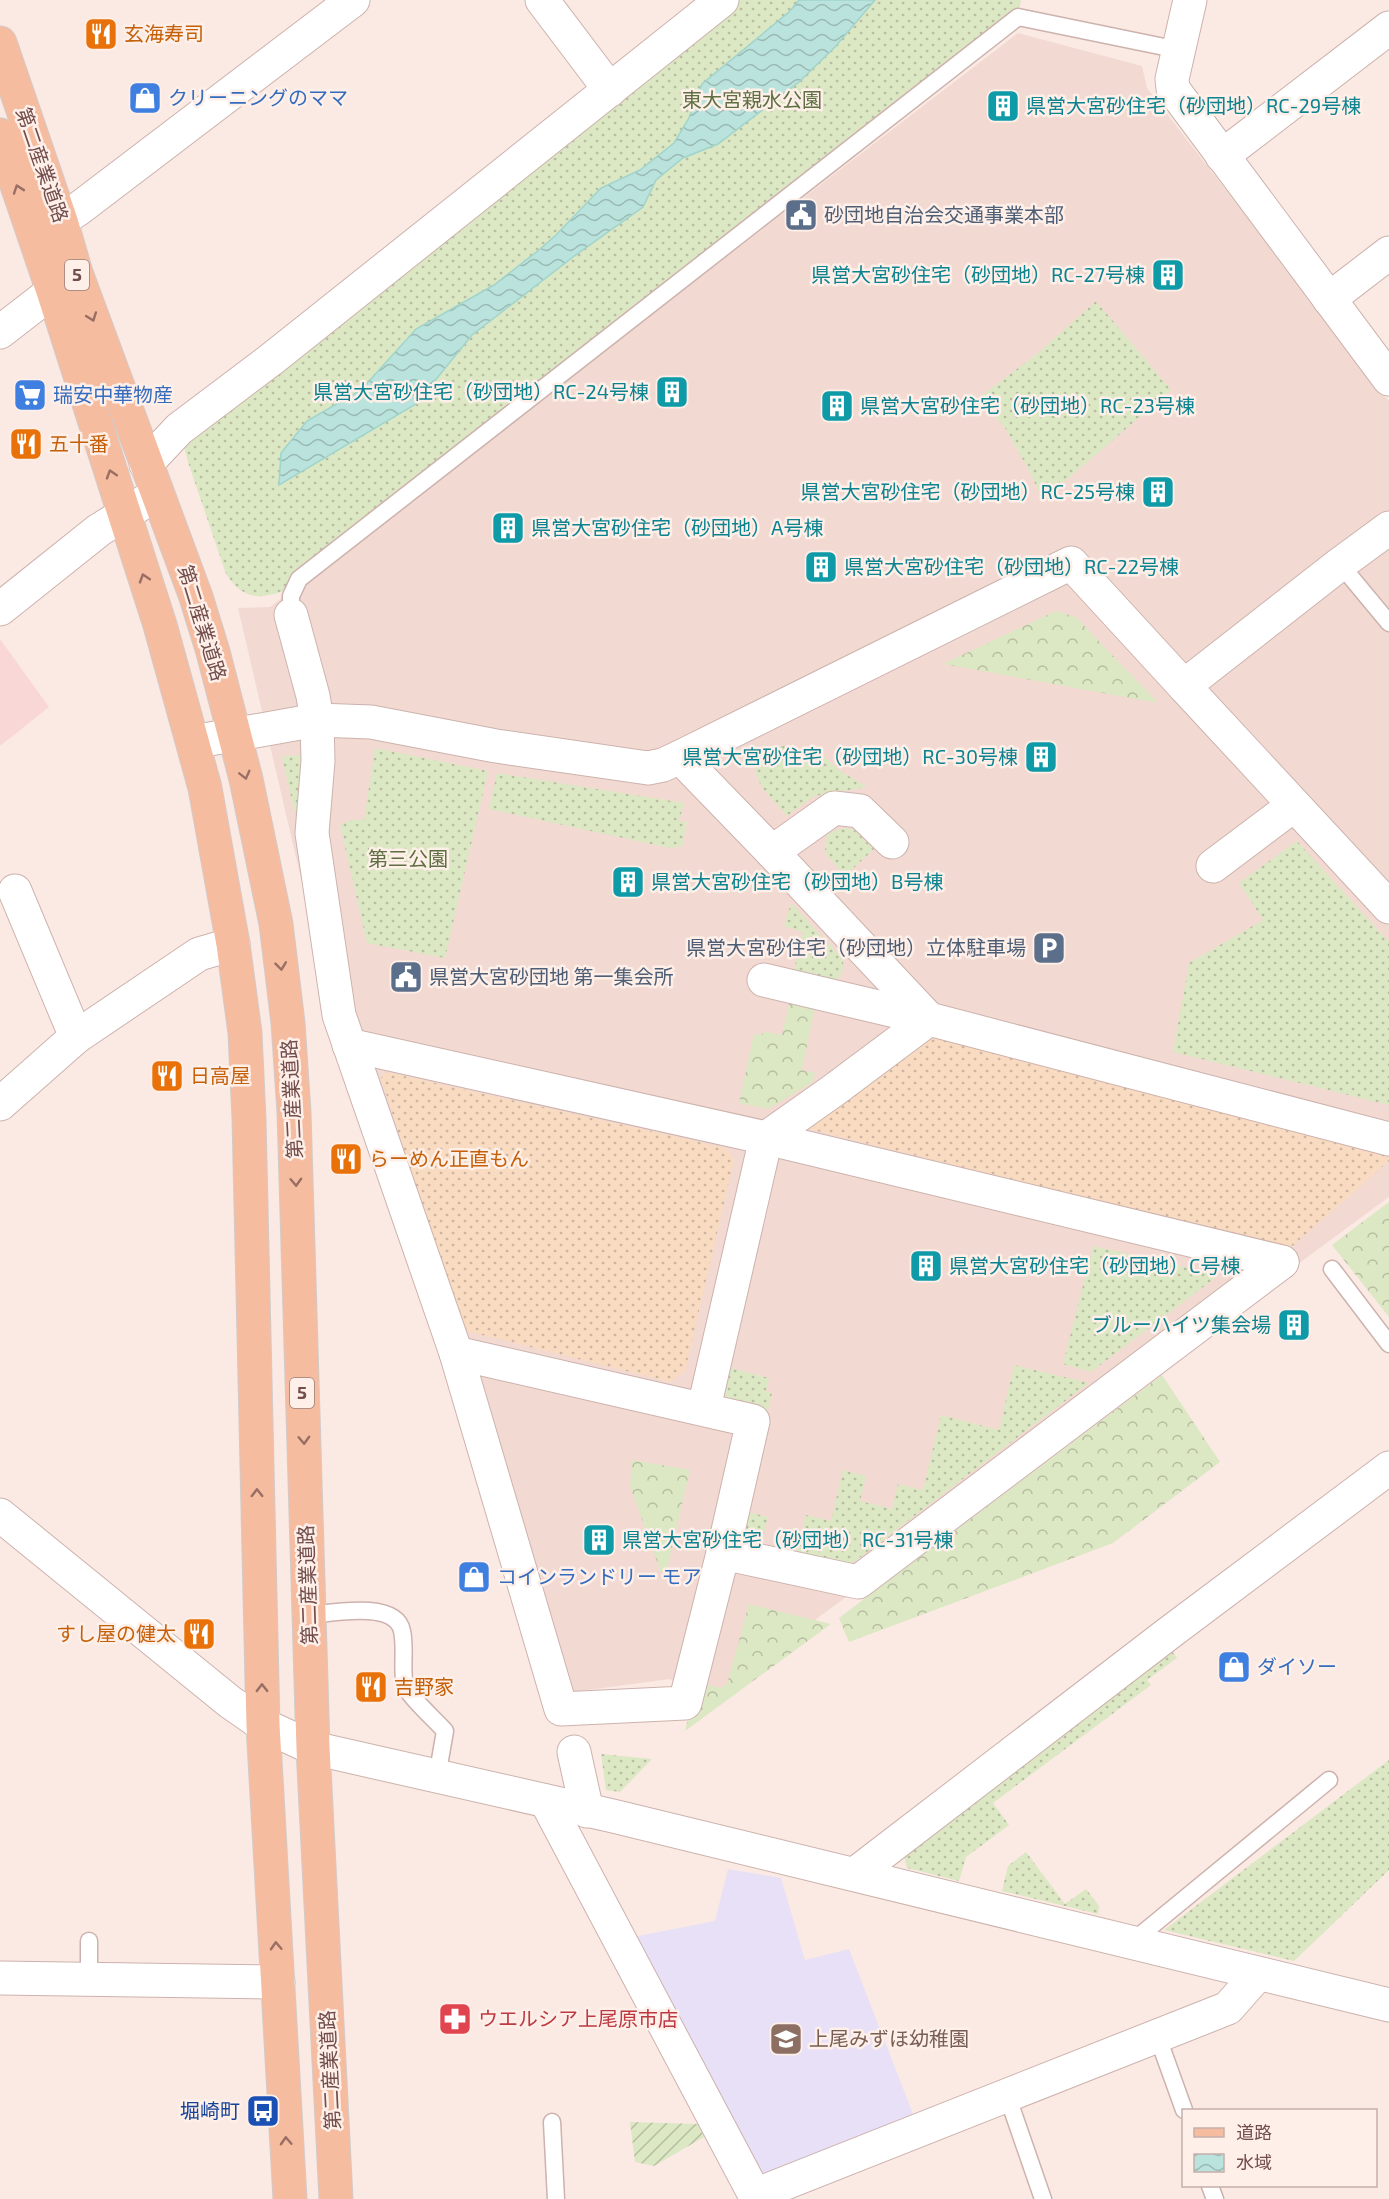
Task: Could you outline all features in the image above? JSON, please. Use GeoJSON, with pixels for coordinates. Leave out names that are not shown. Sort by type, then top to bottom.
{"type":"FeatureCollection","features":[{"type":"Feature","properties":{"kind":"main road","name":"第二産業道路"},"geometry":{"type":"LineString","coordinates":[[0,43],[48,229],[65,282],[126,522],[160,625],[205,788],[233,944],[245,1033],[263,1725],[290,2199]]}},
{"type":"Feature","properties":{"kind":"main road","name":"第二産業道路"},"geometry":{"type":"LineString","coordinates":[[0,135],[48,229]]}},
{"type":"Feature","properties":{"kind":"main road","name":"第二産業道路"},"geometry":{"type":"LineString","coordinates":[[65,282],[155,488],[196,597],[234,734],[264,859],[276,924],[288,1023],[294,1124],[313,1748],[336,2199]]}},
{"type":"Feature","properties":{"kind":"street"},"geometry":{"type":"LineString","coordinates":[[48,229],[353,0]]}},
{"type":"Feature","properties":{"kind":"street"},"geometry":{"type":"LineString","coordinates":[[542,0],[610,90]]}},
{"type":"Feature","properties":{"kind":"street"},"geometry":{"type":"LineString","coordinates":[[0,609],[99,530],[126,522],[155,488],[179,429],[273,358],[722,0]]}},
{"type":"Feature","properties":{"kind":"street"},"geometry":{"type":"LineString","coordinates":[[1190,0],[1172,79],[1173,89],[1389,379]]}},
{"type":"Feature","properties":{"kind":"street"},"geometry":{"type":"LineString","coordinates":[[1222,156],[1389,28]]}},
{"type":"Feature","properties":{"kind":"street"},"geometry":{"type":"LineString","coordinates":[[1329,299],[1389,253]]}},
{"type":"Feature","properties":{"kind":"street"},"geometry":{"type":"LineString","coordinates":[[0,332],[65,282]]}},
{"type":"Feature","properties":{"kind":"street"},"geometry":{"type":"LineString","coordinates":[[1184,686],[1389,528]]}},
{"type":"Feature","properties":{"kind":"street"},"geometry":{"type":"LineString","coordinates":[[193,742],[317,720],[371,722],[496,746],[648,768],[663,765],[1071,562],[1389,907]]}},
{"type":"Feature","properties":{"kind":"street"},"geometry":{"type":"LineString","coordinates":[[291,615],[313,696],[317,720],[318,761],[312,833],[339,1015],[456,1353],[561,1709],[685,1703],[753,1421],[456,1353]]}},
{"type":"Feature","properties":{"kind":"street"},"geometry":{"type":"LineString","coordinates":[[680,757],[929,1019]]}},
{"type":"Feature","properties":{"kind":"street"},"geometry":{"type":"LineString","coordinates":[[1213,866],[1294,805]]}},
{"type":"Feature","properties":{"kind":"street"},"geometry":{"type":"LineString","coordinates":[[772,852],[834,808],[860,811],[892,842]]}},
{"type":"Feature","properties":{"kind":"street"},"geometry":{"type":"LineString","coordinates":[[15,891],[76,1037]]}},
{"type":"Feature","properties":{"kind":"street"},"geometry":{"type":"LineString","coordinates":[[0,1104],[76,1037],[199,954],[233,944]]}},
{"type":"Feature","properties":{"kind":"street"},"geometry":{"type":"LineString","coordinates":[[764,980],[929,1019],[1389,1139]]}},
{"type":"Feature","properties":{"kind":"street"},"geometry":{"type":"LineString","coordinates":[[704,1408],[765,1138],[929,1019]]}},
{"type":"Feature","properties":{"kind":"street"},"geometry":{"type":"LineString","coordinates":[[349,1045],[765,1138],[1282,1262],[858,1582],[723,1553]]}},
{"type":"Feature","properties":{"kind":"street"},"geometry":{"type":"LineString","coordinates":[[855,1874],[1389,1468]]}},
{"type":"Feature","properties":{"kind":"street"},"geometry":{"type":"LineString","coordinates":[[0,1515],[230,1702],[263,1725],[313,1748],[855,1874],[1389,2005]]}},
{"type":"Feature","properties":{"kind":"street"},"geometry":{"type":"LineString","coordinates":[[574,1752],[587,1811]]}},
{"type":"Feature","properties":{"kind":"street"},"geometry":{"type":"LineString","coordinates":[[546,1801],[756,2197],[1228,2008],[1258,1974]]}},
{"type":"Feature","properties":{"kind":"street"},"geometry":{"type":"LineString","coordinates":[[0,1978],[278,1982]]}},
{"type":"Feature","properties":{"kind":"lane"},"geometry":{"type":"LineString","coordinates":[[291,615],[291,596],[299,579],[1018,18],[1179,50]]}},
{"type":"Feature","properties":{"kind":"lane"},"geometry":{"type":"LineString","coordinates":[[1340,564],[1389,623]]}},
{"type":"Feature","properties":{"kind":"lane"},"geometry":{"type":"LineString","coordinates":[[1332,1269],[1389,1344]]}},
{"type":"Feature","properties":{"kind":"lane"},"geometry":{"type":"LineString","coordinates":[[309,1615],[368,1610],[383,1612],[395,1618],[402,1627],[405,1688],[445,1731],[437,1777]]}},
{"type":"Feature","properties":{"kind":"lane"},"geometry":{"type":"LineString","coordinates":[[1132,1942],[1329,1780]]}},
{"type":"Feature","properties":{"kind":"lane"},"geometry":{"type":"LineString","coordinates":[[89,1941],[89,1980]]}},
{"type":"Feature","properties":{"kind":"lane"},"geometry":{"type":"LineString","coordinates":[[1157,2035],[1184,2109]]}},
{"type":"Feature","properties":{"kind":"lane"},"geometry":{"type":"LineString","coordinates":[[1007,2095],[1044,2199]]}},
{"type":"Feature","properties":{"kind":"lane"},"geometry":{"type":"LineString","coordinates":[[552,2122],[556,2199]]}},
{"type":"Feature","properties":{"kind":"shaded area"},"geometry":{"type":"Polygon","coordinates":[[[1018,33],[1142,66],[1147,88],[1389,401],[1389,1197],[709,1698],[670,1679],[573,1692],[349,1085],[238,608],[270,607],[1018,33]]]}},
{"type":"Feature","properties":{"kind":"shaded area"},"geometry":{"type":"Polygon","coordinates":[[[0,639],[49,707],[0,746],[0,639]]]}},
{"type":"Feature","properties":{"kind":"shaded area","name":"上尾みずほ幼稚園"},"geometry":{"type":"Polygon","coordinates":[[[728,1869],[781,1878],[805,1960],[849,1949],[915,2119],[759,2178],[633,1937],[715,1921],[728,1869]]]}},
{"type":"Feature","properties":{"kind":"green space","name":"東大宮親水公園"},"geometry":{"type":"Polygon","coordinates":[[[722,0],[1021,0],[1018,17],[283,591],[257,596],[238,588],[226,574],[179,429],[722,0]]]}},
{"type":"Feature","properties":{"kind":"green space"},"geometry":{"type":"Polygon","coordinates":[[[1096,301],[1171,390],[1043,500],[1005,428],[979,398],[1039,352],[1096,301]]]}},
{"type":"Feature","properties":{"kind":"green space"},"geometry":{"type":"Polygon","coordinates":[[[1056,611],[1076,617],[1158,703],[943,664],[1056,611]]]}},
{"type":"Feature","properties":{"kind":"green space"},"geometry":{"type":"Polygon","coordinates":[[[790,745],[796,761],[822,755],[840,771],[867,787],[814,796],[787,816],[758,780],[755,764],[757,754],[770,748],[790,745]]]}},
{"type":"Feature","properties":{"kind":"green space","name":"第三公園"},"geometry":{"type":"Polygon","coordinates":[[[375,748],[488,771],[445,958],[367,943],[340,825],[351,820],[364,820],[375,748]]]}},
{"type":"Feature","properties":{"kind":"green space"},"geometry":{"type":"Polygon","coordinates":[[[298,755],[305,761],[297,822],[282,757],[298,755]]]}},
{"type":"Feature","properties":{"kind":"green space"},"geometry":{"type":"Polygon","coordinates":[[[497,773],[684,803],[679,821],[687,822],[682,847],[675,846],[674,849],[489,809],[497,773]]]}},
{"type":"Feature","properties":{"kind":"green space"},"geometry":{"type":"Polygon","coordinates":[[[842,828],[853,829],[874,849],[845,876],[825,853],[827,834],[842,828]]]}},
{"type":"Feature","properties":{"kind":"green space"},"geometry":{"type":"Polygon","coordinates":[[[1297,841],[1389,942],[1389,1105],[1173,1052],[1189,963],[1263,920],[1239,883],[1297,841]]]}},
{"type":"Feature","properties":{"kind":"green space"},"geometry":{"type":"Polygon","coordinates":[[[791,903],[841,957],[842,972],[834,981],[820,981],[793,974],[803,932],[784,926],[791,903]]]}},
{"type":"Feature","properties":{"kind":"green space"},"geometry":{"type":"Polygon","coordinates":[[[791,996],[816,1002],[802,1070],[815,1073],[813,1082],[768,1109],[739,1103],[754,1034],[762,1035],[763,1031],[782,1035],[791,996]]]}},
{"type":"Feature","properties":{"kind":"green space"},"geometry":{"type":"Polygon","coordinates":[[[1389,1202],[1389,1317],[1332,1245],[1389,1202]]]}},
{"type":"Feature","properties":{"kind":"green space"},"geometry":{"type":"Polygon","coordinates":[[[1093,1246],[1219,1275],[1091,1372],[1063,1364],[1093,1246]]]}},
{"type":"Feature","properties":{"kind":"green space"},"geometry":{"type":"Polygon","coordinates":[[[1014,1365],[1089,1383],[854,1562],[842,1565],[796,1554],[806,1515],[831,1521],[843,1470],[866,1476],[860,1501],[892,1509],[898,1484],[923,1490],[941,1415],[999,1430],[1014,1365]]]}},
{"type":"Feature","properties":{"kind":"green space"},"geometry":{"type":"Polygon","coordinates":[[[723,1366],[769,1378],[766,1391],[772,1393],[744,1511],[768,1517],[761,1546],[740,1541],[734,1533],[763,1406],[726,1397],[719,1385],[723,1366]]]}},
{"type":"Feature","properties":{"kind":"green space"},"geometry":{"type":"Polygon","coordinates":[[[1162,1375],[1220,1462],[1113,1543],[849,1642],[839,1618],[1162,1375]]]}},
{"type":"Feature","properties":{"kind":"green space"},"geometry":{"type":"Polygon","coordinates":[[[632,1460],[690,1470],[664,1581],[630,1486],[632,1460]]]}},
{"type":"Feature","properties":{"kind":"green space"},"geometry":{"type":"Polygon","coordinates":[[[749,1604],[831,1624],[685,1731],[697,1682],[720,1688],[727,1684],[749,1604]]]}},
{"type":"Feature","properties":{"kind":"green space"},"geometry":{"type":"Polygon","coordinates":[[[1172,1651],[1177,1658],[1147,1680],[1151,1685],[993,1803],[1009,1825],[966,1857],[959,1881],[907,1868],[903,1853],[1172,1651]]]}},
{"type":"Feature","properties":{"kind":"green space"},"geometry":{"type":"Polygon","coordinates":[[[601,1754],[652,1759],[620,1792],[606,1790],[601,1754]]]}},
{"type":"Feature","properties":{"kind":"green space"},"geometry":{"type":"Polygon","coordinates":[[[1389,1760],[1389,1870],[1294,1961],[1164,1930],[1389,1760]]]}},
{"type":"Feature","properties":{"kind":"green space"},"geometry":{"type":"Polygon","coordinates":[[[1026,1852],[1065,1904],[1086,1889],[1099,1906],[1098,1914],[1002,1891],[1008,1866],[1026,1852]]]}},
{"type":"Feature","properties":{"kind":"green space"},"geometry":{"type":"Polygon","coordinates":[[[630,2122],[698,2124],[704,2137],[654,2166],[635,2162],[630,2122]]]}},
{"type":"Feature","properties":{"kind":"sand"},"geometry":{"type":"Polygon","coordinates":[[[934,1037],[1389,1151],[1389,1161],[1289,1249],[809,1129],[934,1037]]]}},
{"type":"Feature","properties":{"kind":"sand"},"geometry":{"type":"Polygon","coordinates":[[[386,1072],[726,1148],[734,1160],[685,1371],[670,1382],[462,1330],[381,1078],[386,1072]]]}},
{"type":"Feature","properties":{"kind":"water"},"geometry":{"type":"Polygon","coordinates":[[[799,0],[875,0],[835,47],[799,82],[718,144],[683,158],[656,180],[643,207],[573,257],[472,335],[416,404],[279,485],[281,453],[307,421],[361,390],[416,329],[494,285],[539,250],[601,188],[640,170],[674,143],[689,118],[702,84],[789,12],[799,0]]]}},
{"type":"Feature","properties":{"kind":"place","name":"玄海寿司"},"geometry":{"type":"Point","coordinates":[101,34]}},
{"type":"Feature","properties":{"kind":"place","name":"クリーニングのママ"},"geometry":{"type":"Point","coordinates":[145,98]}},
{"type":"Feature","properties":{"kind":"place","name":"県営大宮砂住宅（砂団地）RC-29号棟"},"geometry":{"type":"Point","coordinates":[1003,106]}},
{"type":"Feature","properties":{"kind":"place","name":"砂団地自治会交通事業本部"},"geometry":{"type":"Point","coordinates":[801,215]}},
{"type":"Feature","properties":{"kind":"place","name":"県営大宮砂住宅（砂団地）RC-27号棟"},"geometry":{"type":"Point","coordinates":[1168,275]}},
{"type":"Feature","properties":{"kind":"place","name":"県営大宮砂住宅（砂団地）RC-24号棟"},"geometry":{"type":"Point","coordinates":[672,392]}},
{"type":"Feature","properties":{"kind":"place","name":"瑞安中華物産"},"geometry":{"type":"Point","coordinates":[30,395]}},
{"type":"Feature","properties":{"kind":"place","name":"県営大宮砂住宅（砂団地）RC-23号棟"},"geometry":{"type":"Point","coordinates":[837,406]}},
{"type":"Feature","properties":{"kind":"place","name":"五十番"},"geometry":{"type":"Point","coordinates":[26,444]}},
{"type":"Feature","properties":{"kind":"place","name":"県営大宮砂住宅（砂団地）RC-25号棟"},"geometry":{"type":"Point","coordinates":[1158,492]}},
{"type":"Feature","properties":{"kind":"place","name":"県営大宮砂住宅（砂団地）A号棟"},"geometry":{"type":"Point","coordinates":[508,528]}},
{"type":"Feature","properties":{"kind":"place","name":"県営大宮砂住宅（砂団地）RC-22号棟"},"geometry":{"type":"Point","coordinates":[821,567]}},
{"type":"Feature","properties":{"kind":"place","name":"県営大宮砂住宅（砂団地）RC-30号棟"},"geometry":{"type":"Point","coordinates":[1041,757]}},
{"type":"Feature","properties":{"kind":"place","name":"県営大宮砂住宅（砂団地）B号棟"},"geometry":{"type":"Point","coordinates":[628,882]}},
{"type":"Feature","properties":{"kind":"place","name":"県営大宮砂住宅（砂団地）立体駐車場"},"geometry":{"type":"Point","coordinates":[1049,948]}},
{"type":"Feature","properties":{"kind":"place","name":"県営大宮砂団地 第一集会所"},"geometry":{"type":"Point","coordinates":[406,977]}},
{"type":"Feature","properties":{"kind":"place","name":"日高屋"},"geometry":{"type":"Point","coordinates":[167,1076]}},
{"type":"Feature","properties":{"kind":"place","name":"らーめん正直もん"},"geometry":{"type":"Point","coordinates":[346,1159]}},
{"type":"Feature","properties":{"kind":"place","name":"県営大宮砂住宅（砂団地）C号棟"},"geometry":{"type":"Point","coordinates":[926,1266]}},
{"type":"Feature","properties":{"kind":"place","name":"ブルーハイツ集会場"},"geometry":{"type":"Point","coordinates":[1294,1325]}},
{"type":"Feature","properties":{"kind":"place","name":"県営大宮砂住宅（砂団地）RC-31号棟"},"geometry":{"type":"Point","coordinates":[599,1540]}},
{"type":"Feature","properties":{"kind":"place","name":"コインランドリー モア"},"geometry":{"type":"Point","coordinates":[474,1577]}},
{"type":"Feature","properties":{"kind":"place","name":"すし屋の健太"},"geometry":{"type":"Point","coordinates":[199,1634]}},
{"type":"Feature","properties":{"kind":"place","name":"ダイソー"},"geometry":{"type":"Point","coordinates":[1234,1667]}},
{"type":"Feature","properties":{"kind":"place","name":"吉野家"},"geometry":{"type":"Point","coordinates":[371,1687]}},
{"type":"Feature","properties":{"kind":"place","name":"ウエルシア上尾原市店"},"geometry":{"type":"Point","coordinates":[455,2019]}},
{"type":"Feature","properties":{"kind":"place","name":"上尾みずほ幼稚園"},"geometry":{"type":"Point","coordinates":[786,2039]}},
{"type":"Feature","properties":{"kind":"place","name":"堀崎町"},"geometry":{"type":"Point","coordinates":[263,2111]}}]}
